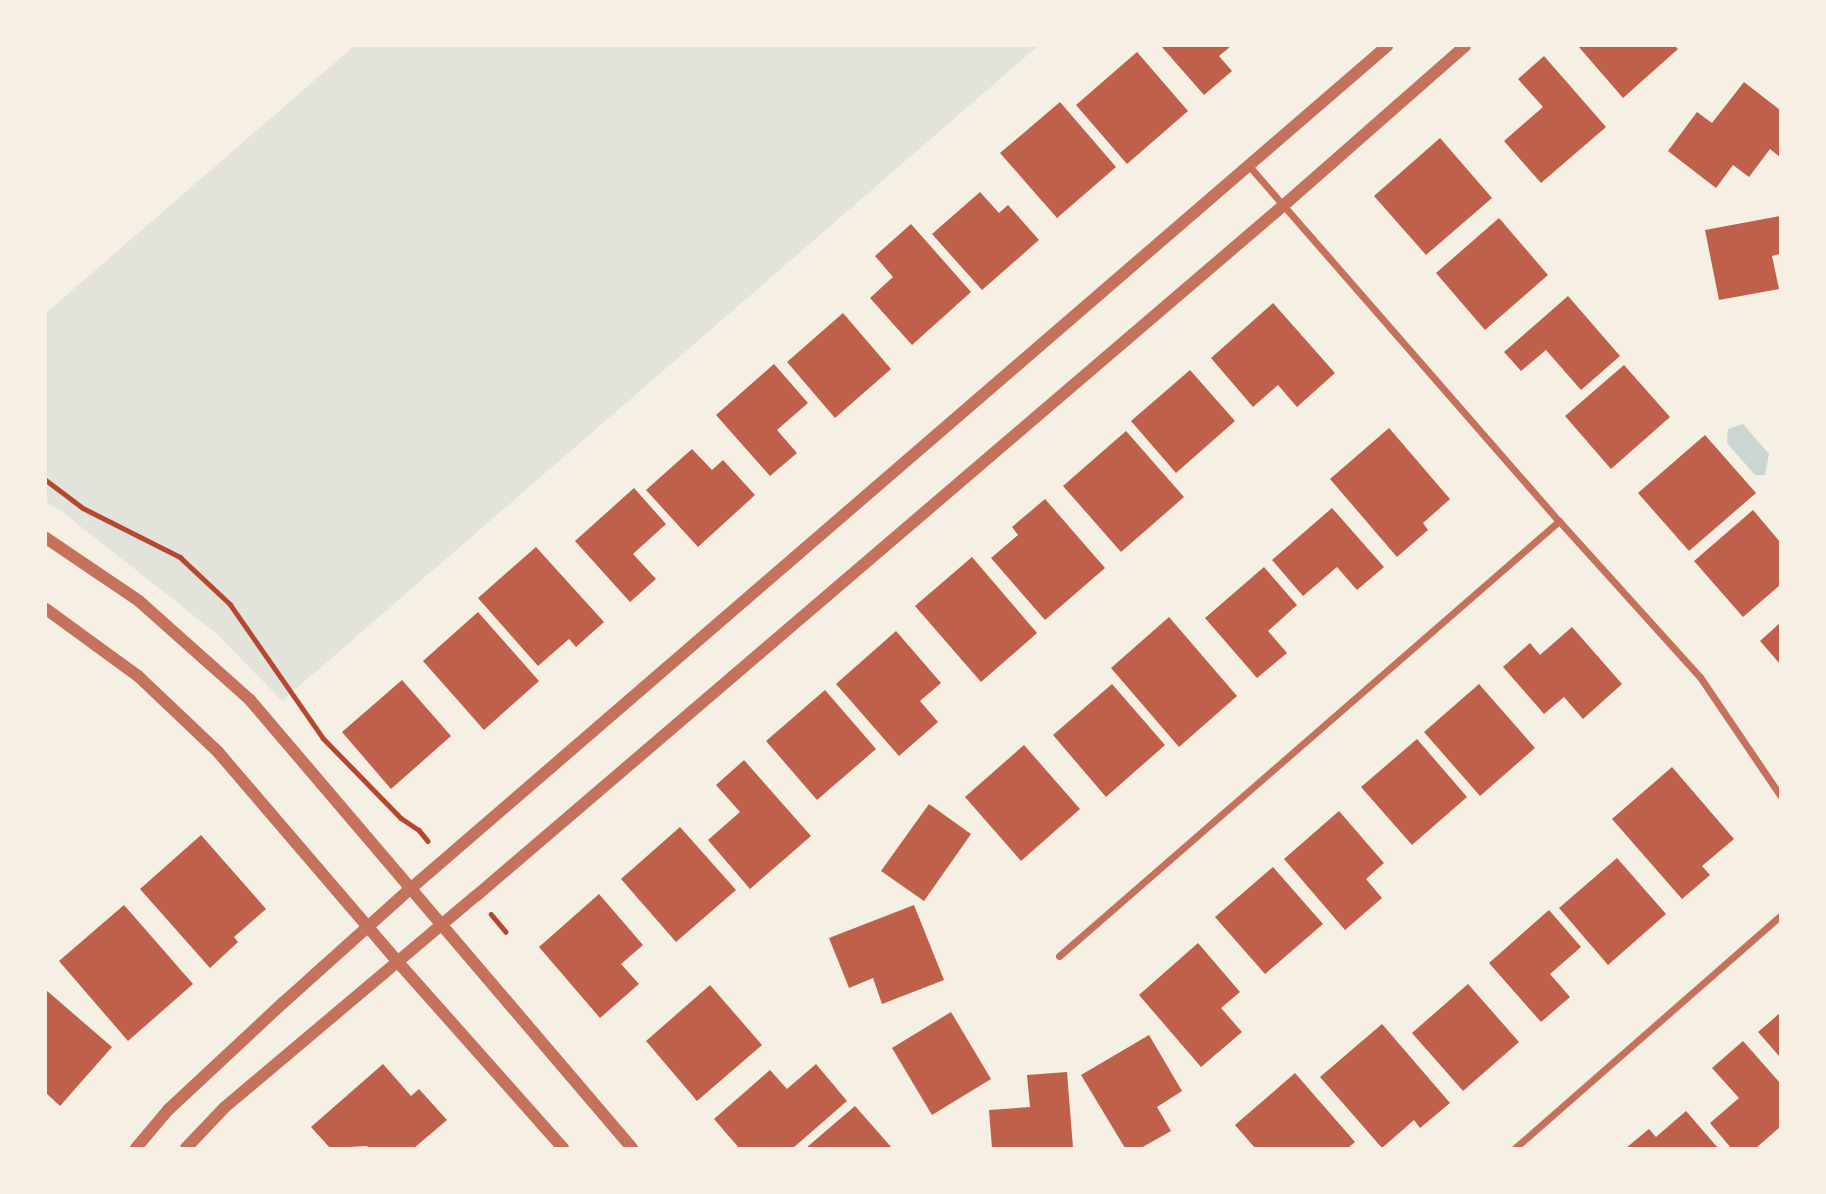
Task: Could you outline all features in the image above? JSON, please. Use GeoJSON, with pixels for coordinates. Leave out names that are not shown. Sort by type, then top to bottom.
{"type":"FeatureCollection","features":[{"type":"Feature","properties":{"kind":"street"},"geometry":{"type":"LineString","coordinates":[[136,1149],[168,1111],[409,890],[1387,46]]}},
{"type":"Feature","properties":{"kind":"street"},"geometry":{"type":"LineString","coordinates":[[186,1149],[225,1107],[476,896],[1284,205],[1465,46]]}},
{"type":"Feature","properties":{"kind":"street"},"geometry":{"type":"LineString","coordinates":[[1250,166],[1559,521],[1700,677],[1780,795]]}},
{"type":"Feature","properties":{"kind":"street"},"geometry":{"type":"LineString","coordinates":[[1059,957],[1559,521]]}},
{"type":"Feature","properties":{"kind":"street"},"geometry":{"type":"LineString","coordinates":[[46,538],[139,601],[250,700],[632,1149]]}},
{"type":"Feature","properties":{"kind":"street"},"geometry":{"type":"LineString","coordinates":[[46,609],[138,676],[218,752],[563,1149]]}},
{"type":"Feature","properties":{"kind":"street"},"geometry":{"type":"LineString","coordinates":[[1515,1149],[1780,916]]}},
{"type":"Feature","properties":{"kind":"path"},"geometry":{"type":"LineString","coordinates":[[46,480],[83,508],[180,557],[230,604],[262,654],[323,738],[401,818],[419,830],[445,860]]}},
{"type":"Feature","properties":{"kind":"path"},"geometry":{"type":"LineString","coordinates":[[476,896],[506,932]]}},
{"type":"Feature","properties":{"kind":"shaded area"},"geometry":{"type":"Polygon","coordinates":[[[354,46],[1038,46],[282,701],[217,634],[46,502],[46,313],[354,46]]]}},
{"type":"Feature","properties":{"kind":"shaded area"},"geometry":{"type":"Polygon","coordinates":[[[1743,424],[1769,454],[1765,475],[1755,475],[1727,443],[1728,429],[1743,424]]]}},
{"type":"Feature","properties":{"kind":"building"},"geometry":{"type":"Polygon","coordinates":[[[1161,46],[1231,46],[1219,56],[1232,71],[1204,95],[1161,46]]]}},
{"type":"Feature","properties":{"kind":"building"},"geometry":{"type":"Polygon","coordinates":[[[1578,46],[1675,46],[1678,49],[1623,98],[1578,46]]]}},
{"type":"Feature","properties":{"kind":"building"},"geometry":{"type":"Polygon","coordinates":[[[1137,52],[1188,111],[1127,164],[1076,105],[1137,52]]]}},
{"type":"Feature","properties":{"kind":"building"},"geometry":{"type":"Polygon","coordinates":[[[1544,56],[1606,127],[1541,183],[1504,141],[1543,107],[1518,79],[1544,56]]]}},
{"type":"Feature","properties":{"kind":"building"},"geometry":{"type":"Polygon","coordinates":[[[1744,82],[1780,110],[1780,157],[1770,149],[1749,177],[1733,165],[1716,188],[1668,151],[1697,112],[1712,123],[1744,82]]]}},
{"type":"Feature","properties":{"kind":"building"},"geometry":{"type":"Polygon","coordinates":[[[1060,102],[1116,167],[1057,218],[1000,153],[1060,102]]]}},
{"type":"Feature","properties":{"kind":"building"},"geometry":{"type":"Polygon","coordinates":[[[1440,138],[1492,198],[1426,255],[1374,196],[1440,138]]]}},
{"type":"Feature","properties":{"kind":"building"},"geometry":{"type":"Polygon","coordinates":[[[980,192],[999,213],[1008,205],[1039,240],[982,290],[932,234],[980,192]]]}},
{"type":"Feature","properties":{"kind":"building"},"geometry":{"type":"Polygon","coordinates":[[[1780,216],[1780,254],[1772,256],[1779,289],[1719,300],[1705,230],[1780,216]]]}},
{"type":"Feature","properties":{"kind":"building"},"geometry":{"type":"Polygon","coordinates":[[[1499,218],[1548,275],[1485,330],[1436,273],[1499,218]]]}},
{"type":"Feature","properties":{"kind":"building"},"geometry":{"type":"Polygon","coordinates":[[[911,224],[971,292],[912,345],[870,298],[893,277],[875,256],[911,224]]]}},
{"type":"Feature","properties":{"kind":"building"},"geometry":{"type":"Polygon","coordinates":[[[1568,296],[1620,356],[1581,390],[1546,350],[1521,371],[1504,352],[1568,296]]]}},
{"type":"Feature","properties":{"kind":"building"},"geometry":{"type":"Polygon","coordinates":[[[1273,303],[1335,373],[1297,407],[1278,385],[1253,407],[1211,358],[1273,303]]]}},
{"type":"Feature","properties":{"kind":"building"},"geometry":{"type":"Polygon","coordinates":[[[843,313],[891,369],[835,418],[787,362],[843,313]]]}},
{"type":"Feature","properties":{"kind":"building"},"geometry":{"type":"Polygon","coordinates":[[[774,364],[808,403],[777,430],[797,453],[770,476],[716,415],[774,364]]]}},
{"type":"Feature","properties":{"kind":"building"},"geometry":{"type":"Polygon","coordinates":[[[1624,365],[1670,417],[1611,469],[1565,416],[1624,365]]]}},
{"type":"Feature","properties":{"kind":"building"},"geometry":{"type":"Polygon","coordinates":[[[1190,370],[1235,421],[1176,473],[1131,421],[1190,370]]]}},
{"type":"Feature","properties":{"kind":"building"},"geometry":{"type":"Polygon","coordinates":[[[1389,428],[1450,499],[1423,523],[1428,530],[1397,557],[1330,479],[1389,428]]]}},
{"type":"Feature","properties":{"kind":"building"},"geometry":{"type":"Polygon","coordinates":[[[1126,431],[1184,497],[1121,552],[1063,486],[1126,431]]]}},
{"type":"Feature","properties":{"kind":"building"},"geometry":{"type":"Polygon","coordinates":[[[1705,435],[1756,493],[1689,551],[1638,493],[1705,435]]]}},
{"type":"Feature","properties":{"kind":"building"},"geometry":{"type":"Polygon","coordinates":[[[692,449],[712,470],[723,460],[755,495],[698,547],[646,490],[692,449]]]}},
{"type":"Feature","properties":{"kind":"building"},"geometry":{"type":"Polygon","coordinates":[[[634,488],[666,524],[633,554],[656,579],[630,602],[575,541],[634,488]]]}},
{"type":"Feature","properties":{"kind":"building"},"geometry":{"type":"Polygon","coordinates":[[[1045,499],[1105,568],[1045,620],[991,558],[1018,535],[1012,527],[1045,499]]]}},
{"type":"Feature","properties":{"kind":"building"},"geometry":{"type":"Polygon","coordinates":[[[1332,508],[1384,567],[1357,590],[1337,567],[1303,596],[1272,560],[1332,508]]]}},
{"type":"Feature","properties":{"kind":"building"},"geometry":{"type":"Polygon","coordinates":[[[1753,510],[1780,542],[1780,585],[1743,617],[1694,561],[1753,510]]]}},
{"type":"Feature","properties":{"kind":"building"},"geometry":{"type":"Polygon","coordinates":[[[536,547],[604,622],[576,647],[569,639],[538,666],[478,598],[536,547]]]}},
{"type":"Feature","properties":{"kind":"building"},"geometry":{"type":"Polygon","coordinates":[[[972,557],[1037,633],[981,682],[915,606],[972,557]]]}},
{"type":"Feature","properties":{"kind":"building"},"geometry":{"type":"Polygon","coordinates":[[[1264,567],[1297,605],[1268,631],[1287,653],[1257,678],[1205,618],[1264,567]]]}},
{"type":"Feature","properties":{"kind":"building"},"geometry":{"type":"Polygon","coordinates":[[[478,612],[539,681],[484,730],[423,661],[478,612]]]}},
{"type":"Feature","properties":{"kind":"building"},"geometry":{"type":"Polygon","coordinates":[[[1169,617],[1237,696],[1179,747],[1111,668],[1169,617]]]}},
{"type":"Feature","properties":{"kind":"building"},"geometry":{"type":"Polygon","coordinates":[[[1780,623],[1780,664],[1760,641],[1780,623]]]}},
{"type":"Feature","properties":{"kind":"building"},"geometry":{"type":"Polygon","coordinates":[[[1572,627],[1622,684],[1583,719],[1564,697],[1544,714],[1503,667],[1530,643],[1540,655],[1572,627]]]}},
{"type":"Feature","properties":{"kind":"building"},"geometry":{"type":"Polygon","coordinates":[[[896,631],[941,683],[920,701],[938,722],[899,756],[836,684],[896,631]]]}},
{"type":"Feature","properties":{"kind":"building"},"geometry":{"type":"Polygon","coordinates":[[[402,680],[451,736],[391,789],[342,732],[402,680]]]}},
{"type":"Feature","properties":{"kind":"building"},"geometry":{"type":"Polygon","coordinates":[[[1112,684],[1165,745],[1106,797],[1053,735],[1112,684]]]}},
{"type":"Feature","properties":{"kind":"building"},"geometry":{"type":"Polygon","coordinates":[[[1479,684],[1535,748],[1480,796],[1424,732],[1479,684]]]}},
{"type":"Feature","properties":{"kind":"building"},"geometry":{"type":"Polygon","coordinates":[[[825,690],[876,749],[817,800],[766,741],[825,690]]]}},
{"type":"Feature","properties":{"kind":"building"},"geometry":{"type":"Polygon","coordinates":[[[1417,739],[1467,797],[1412,845],[1361,787],[1417,739]]]}},
{"type":"Feature","properties":{"kind":"building"},"geometry":{"type":"Polygon","coordinates":[[[1024,745],[1080,809],[1021,861],[965,797],[1024,745]]]}},
{"type":"Feature","properties":{"kind":"building"},"geometry":{"type":"Polygon","coordinates":[[[744,760],[811,836],[750,889],[708,840],[740,812],[716,785],[744,760]]]}},
{"type":"Feature","properties":{"kind":"building"},"geometry":{"type":"Polygon","coordinates":[[[1672,767],[1734,839],[1702,866],[1710,875],[1682,899],[1612,819],[1672,767]]]}},
{"type":"Feature","properties":{"kind":"building"},"geometry":{"type":"Polygon","coordinates":[[[929,804],[971,834],[924,901],[881,871],[929,804]]]}},
{"type":"Feature","properties":{"kind":"building"},"geometry":{"type":"Polygon","coordinates":[[[1339,811],[1384,863],[1366,879],[1382,898],[1345,930],[1284,859],[1339,811]]]}},
{"type":"Feature","properties":{"kind":"building"},"geometry":{"type":"Polygon","coordinates":[[[680,827],[736,890],[676,942],[621,879],[680,827]]]}},
{"type":"Feature","properties":{"kind":"building"},"geometry":{"type":"Polygon","coordinates":[[[201,835],[266,909],[234,937],[238,942],[210,968],[140,889],[201,835]]]}},
{"type":"Feature","properties":{"kind":"building"},"geometry":{"type":"Polygon","coordinates":[[[1617,858],[1666,914],[1608,965],[1559,908],[1617,858]]]}},
{"type":"Feature","properties":{"kind":"building"},"geometry":{"type":"Polygon","coordinates":[[[1273,867],[1323,924],[1265,974],[1215,917],[1273,867]]]}},
{"type":"Feature","properties":{"kind":"building"},"geometry":{"type":"Polygon","coordinates":[[[599,894],[643,945],[621,964],[639,984],[600,1018],[539,947],[599,894]]]}},
{"type":"Feature","properties":{"kind":"building"},"geometry":{"type":"Polygon","coordinates":[[[124,905],[193,984],[128,1041],[59,961],[124,905]]]}},
{"type":"Feature","properties":{"kind":"building"},"geometry":{"type":"Polygon","coordinates":[[[914,905],[944,980],[882,1004],[873,978],[849,988],[829,938],[914,905]]]}},
{"type":"Feature","properties":{"kind":"building"},"geometry":{"type":"Polygon","coordinates":[[[1549,910],[1581,947],[1550,974],[1570,997],[1541,1022],[1489,963],[1549,910]]]}},
{"type":"Feature","properties":{"kind":"building"},"geometry":{"type":"Polygon","coordinates":[[[1198,943],[1240,992],[1221,1008],[1242,1032],[1201,1067],[1139,995],[1198,943]]]}},
{"type":"Feature","properties":{"kind":"building"},"geometry":{"type":"Polygon","coordinates":[[[1468,984],[1519,1042],[1463,1091],[1412,1033],[1468,984]]]}},
{"type":"Feature","properties":{"kind":"building"},"geometry":{"type":"Polygon","coordinates":[[[710,985],[762,1045],[697,1101],[646,1041],[710,985]]]}},
{"type":"Feature","properties":{"kind":"building"},"geometry":{"type":"Polygon","coordinates":[[[46,990],[112,1047],[60,1106],[46,1093],[46,990]]]}},
{"type":"Feature","properties":{"kind":"building"},"geometry":{"type":"Polygon","coordinates":[[[951,1012],[991,1079],[932,1115],[892,1048],[951,1012]]]}},
{"type":"Feature","properties":{"kind":"building"},"geometry":{"type":"Polygon","coordinates":[[[1780,1013],[1780,1057],[1758,1032],[1780,1013]]]}},
{"type":"Feature","properties":{"kind":"building"},"geometry":{"type":"Polygon","coordinates":[[[1382,1024],[1450,1103],[1420,1128],[1414,1120],[1382,1148],[1320,1077],[1382,1024]]]}},
{"type":"Feature","properties":{"kind":"building"},"geometry":{"type":"Polygon","coordinates":[[[1149,1035],[1182,1091],[1157,1107],[1171,1131],[1141,1148],[1125,1148],[1081,1075],[1149,1035]]]}},
{"type":"Feature","properties":{"kind":"building"},"geometry":{"type":"Polygon","coordinates":[[[1743,1041],[1780,1083],[1780,1127],[1756,1148],[1731,1148],[1710,1123],[1739,1098],[1712,1068],[1743,1041]]]}},
{"type":"Feature","properties":{"kind":"building"},"geometry":{"type":"Polygon","coordinates":[[[383,1064],[411,1096],[419,1089],[447,1120],[414,1148],[330,1148],[311,1127],[383,1064]]]}},
{"type":"Feature","properties":{"kind":"building"},"geometry":{"type":"Polygon","coordinates":[[[816,1064],[847,1101],[793,1148],[739,1148],[714,1119],[770,1070],[787,1089],[816,1064]]]}},
{"type":"Feature","properties":{"kind":"building"},"geometry":{"type":"Polygon","coordinates":[[[1067,1072],[1073,1148],[992,1148],[989,1110],[1030,1107],[1027,1075],[1067,1072]]]}},
{"type":"Feature","properties":{"kind":"building"},"geometry":{"type":"Polygon","coordinates":[[[1295,1073],[1355,1142],[1348,1148],[1255,1148],[1235,1125],[1295,1073]]]}},
{"type":"Feature","properties":{"kind":"building"},"geometry":{"type":"Polygon","coordinates":[[[855,1106],[892,1148],[806,1148],[855,1106]]]}},
{"type":"Feature","properties":{"kind":"building"},"geometry":{"type":"Polygon","coordinates":[[[1686,1111],[1718,1148],[1626,1148],[1649,1129],[1656,1137],[1686,1111]]]}}]}
